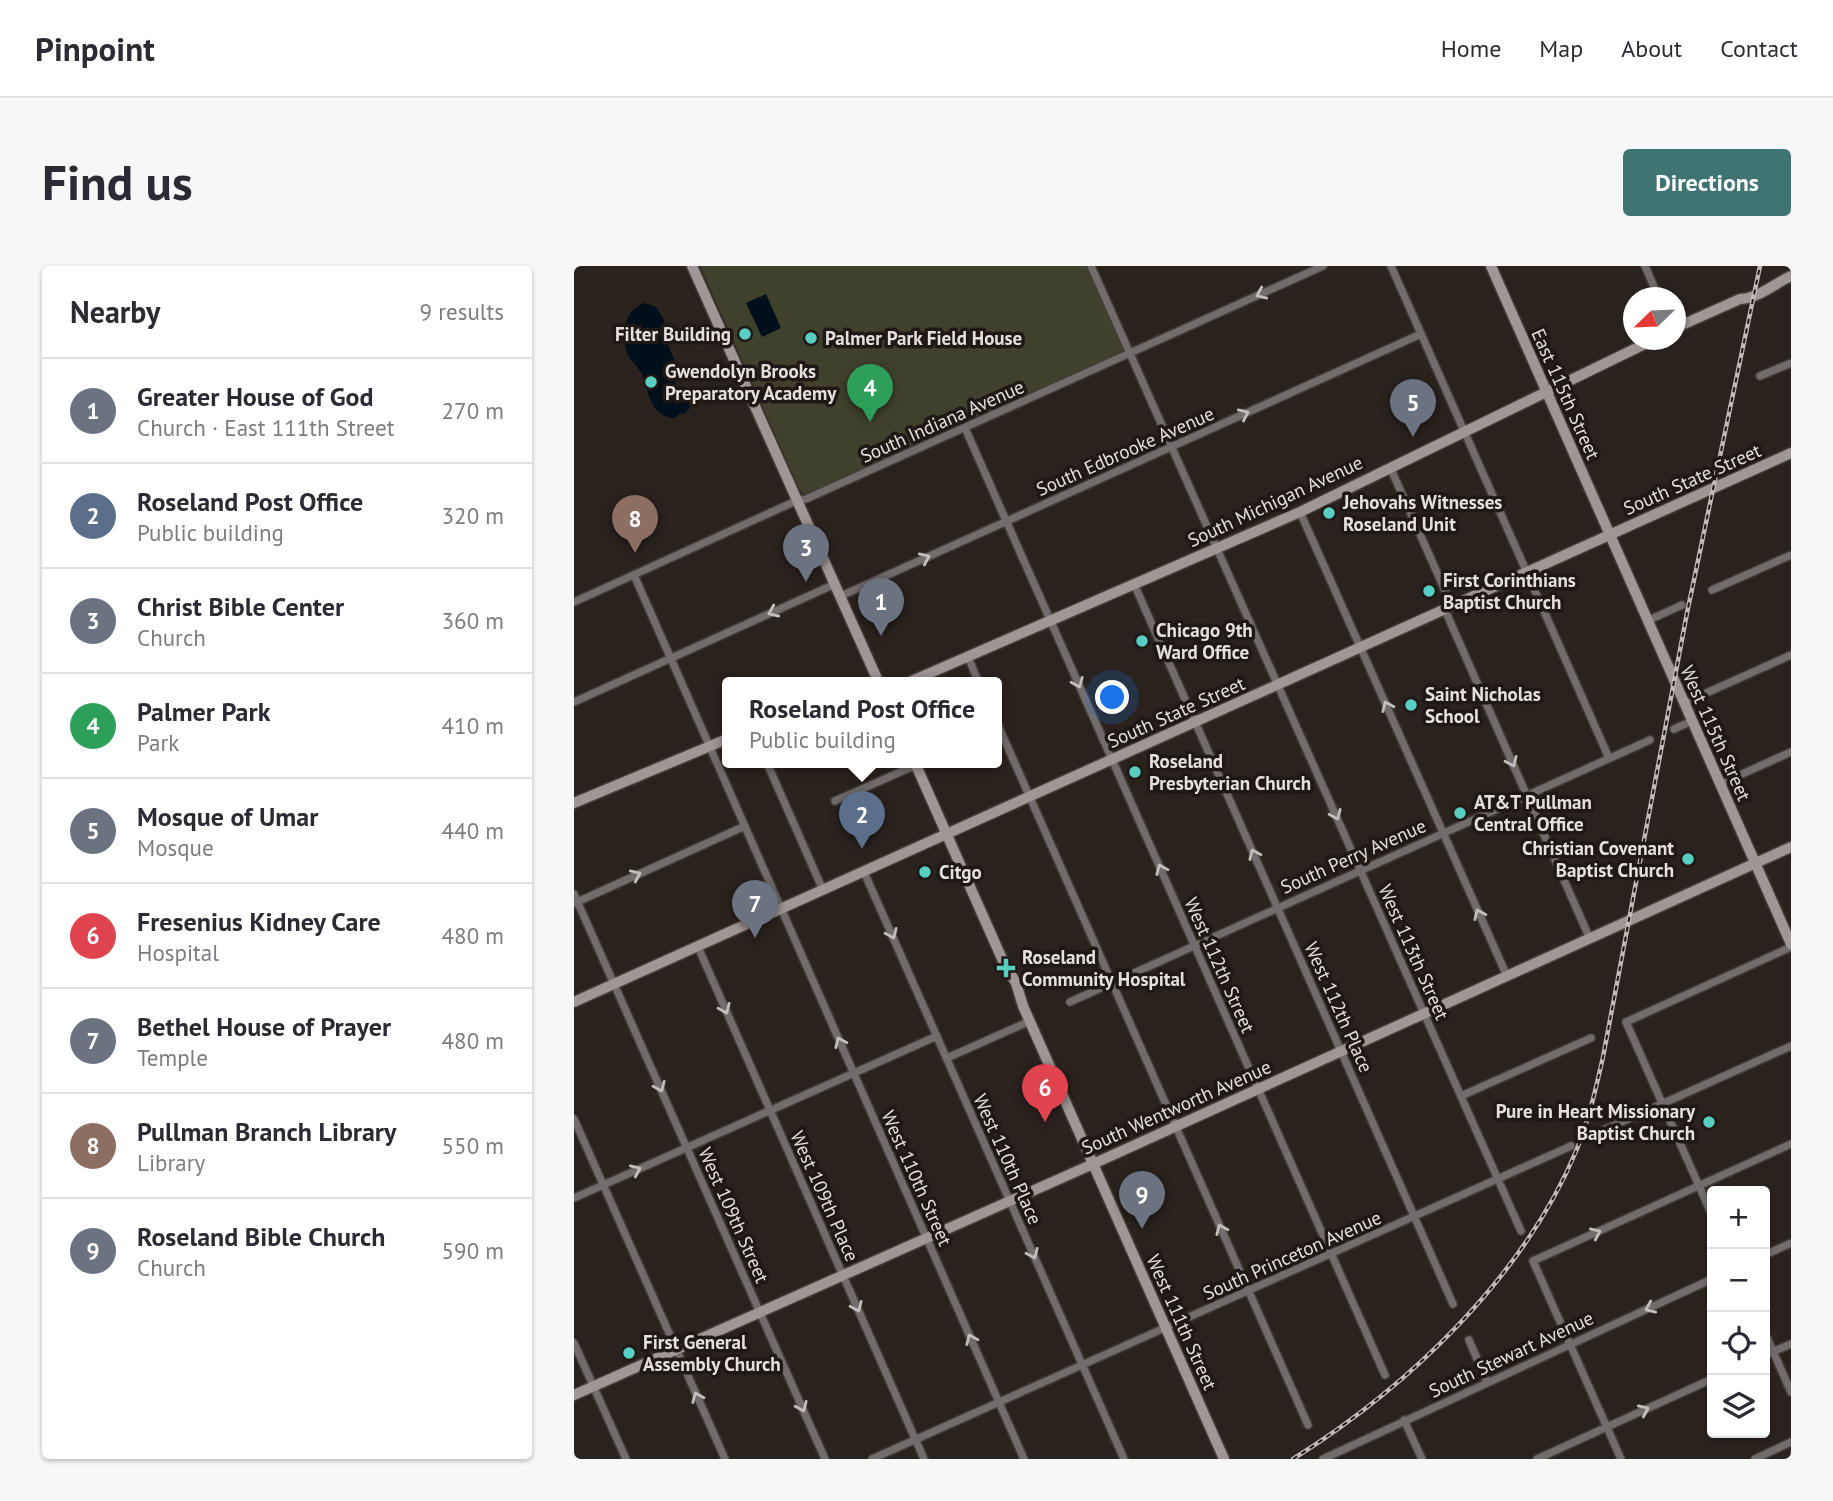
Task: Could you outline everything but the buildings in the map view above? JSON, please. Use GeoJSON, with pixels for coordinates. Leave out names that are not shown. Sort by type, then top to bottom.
{"type":"FeatureCollection","features":[{"type":"Feature","properties":{"kind":"street"},"geometry":{"type":"LineString","coordinates":[[692,266],[876,677]]}},
{"type":"Feature","properties":{"kind":"street","name":"West 113th Street"},"geometry":{"type":"LineString","coordinates":[[1093,266],[1521,1231]]}},
{"type":"Feature","properties":{"kind":"street","name":"South Indiana Avenue"},"geometry":{"type":"LineString","coordinates":[[574,602],[1323,266]]}},
{"type":"Feature","properties":{"kind":"street"},"geometry":{"type":"LineString","coordinates":[[1391,266],[1609,758]]}},
{"type":"Feature","properties":{"kind":"street","name":"East 115th Street"},"geometry":{"type":"LineString","coordinates":[[1491,266],[1609,536]]}},
{"type":"Feature","properties":{"kind":"street"},"geometry":{"type":"LineString","coordinates":[[1645,266],[1654,287]]}},
{"type":"Feature","properties":{"kind":"street"},"geometry":{"type":"LineString","coordinates":[[1686,323],[1740,299],[1745,293],[1756,288],[1791,276]]}},
{"type":"Feature","properties":{"kind":"street","name":"South Edbrooke Avenue"},"geometry":{"type":"LineString","coordinates":[[841,596],[1421,334]]}},
{"type":"Feature","properties":{"kind":"street","name":"South Michigan Avenue"},"geometry":{"type":"LineString","coordinates":[[921,677],[1300,512],[1632,350]]}},
{"type":"Feature","properties":{"kind":"street"},"geometry":{"type":"LineString","coordinates":[[1760,376],[1791,363]]}},
{"type":"Feature","properties":{"kind":"street","name":"West 112th Street"},"geometry":{"type":"LineString","coordinates":[[965,428],[1385,1375]]}},
{"type":"Feature","properties":{"kind":"street","name":"South State Street"},"geometry":{"type":"LineString","coordinates":[[574,1002],[1791,453]]}},
{"type":"Feature","properties":{"kind":"street"},"geometry":{"type":"LineString","coordinates":[[1390,467],[1527,796],[1590,939]]}},
{"type":"Feature","properties":{"kind":"street"},"geometry":{"type":"LineString","coordinates":[[1300,512],[1507,976]]}},
{"type":"Feature","properties":{"kind":"street","name":"West 115th Street"},"geometry":{"type":"LineString","coordinates":[[1609,536],[1791,946]]}},
{"type":"Feature","properties":{"kind":"street"},"geometry":{"type":"LineString","coordinates":[[1712,590],[1791,555]]}},
{"type":"Feature","properties":{"kind":"street","name":"West 110th Street"},"geometry":{"type":"LineString","coordinates":[[634,575],[1024,1459]]}},
{"type":"Feature","properties":{"kind":"street"},"geometry":{"type":"LineString","coordinates":[[574,702],[835,584]]}},
{"type":"Feature","properties":{"kind":"street","name":"West 112th Place"},"geometry":{"type":"LineString","coordinates":[[1134,584],[1453,1304]]}},
{"type":"Feature","properties":{"kind":"street"},"geometry":{"type":"LineString","coordinates":[[1647,621],[1682,605]]}},
{"type":"Feature","properties":{"kind":"street"},"geometry":{"type":"LineString","coordinates":[[1684,703],[1791,654]]}},
{"type":"Feature","properties":{"kind":"street"},"geometry":{"type":"LineString","coordinates":[[968,657],[976,677]]}},
{"type":"Feature","properties":{"kind":"street"},"geometry":{"type":"LineString","coordinates":[[1674,729],[1692,721]]}},
{"type":"Feature","properties":{"kind":"street"},"geometry":{"type":"LineString","coordinates":[[1002,734],[1308,1425]]}},
{"type":"Feature","properties":{"kind":"street","name":"South Perry Avenue"},"geometry":{"type":"LineString","coordinates":[[1070,1002],[1650,740]]}},
{"type":"Feature","properties":{"kind":"street"},"geometry":{"type":"LineString","coordinates":[[574,803],[722,741]]}},
{"type":"Feature","properties":{"kind":"street"},"geometry":{"type":"LineString","coordinates":[[1720,784],[1791,752]]}},
{"type":"Feature","properties":{"kind":"street"},"geometry":{"type":"LineString","coordinates":[[769,768],[823,890]]}},
{"type":"Feature","properties":{"kind":"street"},"geometry":{"type":"LineString","coordinates":[[835,801],[906,768]]}},
{"type":"Feature","properties":{"kind":"street","name":"West 111th Street"},"geometry":{"type":"LineString","coordinates":[[917,768],[1003,961],[1015,980],[1023,1006],[1224,1459]]}},
{"type":"Feature","properties":{"kind":"street"},"geometry":{"type":"LineString","coordinates":[[575,900],[745,827]]}},
{"type":"Feature","properties":{"kind":"street","name":"South Wentworth Avenue"},"geometry":{"type":"LineString","coordinates":[[574,1395],[1093,1164],[1791,847]]}},
{"type":"Feature","properties":{"kind":"street","name":"West 110th Place"},"geometry":{"type":"LineString","coordinates":[[864,872],[1124,1459]]}},
{"type":"Feature","properties":{"kind":"street","name":"West 109th Street"},"geometry":{"type":"LineString","coordinates":[[575,900],[825,1459]]}},
{"type":"Feature","properties":{"kind":"street"},"geometry":{"type":"LineString","coordinates":[[1707,1203],[1626,1021],[1791,946]]}},
{"type":"Feature","properties":{"kind":"street","name":"West 109th Place"},"geometry":{"type":"LineString","coordinates":[[698,947],[925,1459]]}},
{"type":"Feature","properties":{"kind":"street"},"geometry":{"type":"LineString","coordinates":[[947,1058],[1030,1021]]}},
{"type":"Feature","properties":{"kind":"street"},"geometry":{"type":"LineString","coordinates":[[574,1198],[937,1036]]}},
{"type":"Feature","properties":{"kind":"street"},"geometry":{"type":"LineString","coordinates":[[1461,1096],[1591,1038]]}},
{"type":"Feature","properties":{"kind":"street"},"geometry":{"type":"LineString","coordinates":[[1597,1133],[1791,1046]]}},
{"type":"Feature","properties":{"kind":"street"},"geometry":{"type":"LineString","coordinates":[[574,1119],[725,1459]]}},
{"type":"Feature","properties":{"kind":"street"},"geometry":{"type":"LineString","coordinates":[[1621,1459],[1533,1261],[1791,1144]]}},
{"type":"Feature","properties":{"kind":"street","name":"South Princeton Avenue"},"geometry":{"type":"LineString","coordinates":[[872,1459],[1571,1146]]}},
{"type":"Feature","properties":{"kind":"street"},"geometry":{"type":"LineString","coordinates":[[1770,1253],[1791,1244]]}},
{"type":"Feature","properties":{"kind":"street","name":"South Stewart Avenue"},"geometry":{"type":"LineString","coordinates":[[1323,1459],[1707,1281]]}},
{"type":"Feature","properties":{"kind":"street"},"geometry":{"type":"LineString","coordinates":[[1469,1340],[1487,1382]]}},
{"type":"Feature","properties":{"kind":"street"},"geometry":{"type":"LineString","coordinates":[[574,1343],[626,1459]]}},
{"type":"Feature","properties":{"kind":"street"},"geometry":{"type":"LineString","coordinates":[[1770,1353],[1791,1343]]}},
{"type":"Feature","properties":{"kind":"street"},"geometry":{"type":"LineString","coordinates":[[1770,1345],[1791,1392]]}},
{"type":"Feature","properties":{"kind":"street"},"geometry":{"type":"LineString","coordinates":[[1537,1459],[1707,1381]]}},
{"type":"Feature","properties":{"kind":"street"},"geometry":{"type":"LineString","coordinates":[[1404,1420],[1422,1459]]}},
{"type":"Feature","properties":{"kind":"street"},"geometry":{"type":"LineString","coordinates":[[1755,1459],[1791,1442]]}},
{"type":"Feature","properties":{"kind":"green space"},"geometry":{"type":"Polygon","coordinates":[[[700,266],[1087,266],[1123,351],[1120,355],[806,496],[800,490],[700,266]]]}},
{"type":"Feature","properties":{"kind":"water"},"geometry":{"type":"Polygon","coordinates":[[[766,294],[781,328],[762,337],[746,303],[766,294]]]}},
{"type":"Feature","properties":{"kind":"water"},"geometry":{"type":"Polygon","coordinates":[[[644,303],[656,307],[664,320],[665,337],[674,360],[676,391],[687,396],[690,401],[690,408],[674,418],[659,413],[626,348],[625,325],[632,312],[644,303]]]}},
{"type":"Feature","properties":{"kind":"railway"},"geometry":{"type":"LineString","coordinates":[[1293,1459],[1378,1398],[1458,1325],[1494,1284],[1526,1241],[1554,1196],[1577,1149],[1589,1115],[1603,1057],[1687,613],[1760,266]]}},
{"type":"Feature","properties":{"kind":"place","name":"Filter Building"},"geometry":{"type":"Point","coordinates":[745,334]}},
{"type":"Feature","properties":{"kind":"place","name":"Palmer Park Field House"},"geometry":{"type":"Point","coordinates":[811,338]}},
{"type":"Feature","properties":{"kind":"place","name":"Gwendolyn Brooks Preparatory Academy"},"geometry":{"type":"Point","coordinates":[651,382]}},
{"type":"Feature","properties":{"kind":"place","name":"Palmer Park"},"geometry":{"type":"Point","coordinates":[870,422]}},
{"type":"Feature","properties":{"kind":"place","name":"Mosque of Umar"},"geometry":{"type":"Point","coordinates":[1413,437]}},
{"type":"Feature","properties":{"kind":"place","name":"Jehovahs Witnesses Roseland Unit"},"geometry":{"type":"Point","coordinates":[1329,513]}},
{"type":"Feature","properties":{"kind":"place","name":"Pullman Branch Library"},"geometry":{"type":"Point","coordinates":[635,553]}},
{"type":"Feature","properties":{"kind":"place","name":"Christ Bible Center"},"geometry":{"type":"Point","coordinates":[806,582]}},
{"type":"Feature","properties":{"kind":"place","name":"First Corinthians Baptist Church"},"geometry":{"type":"Point","coordinates":[1429,591]}},
{"type":"Feature","properties":{"kind":"place","name":"Greater House of God"},"geometry":{"type":"Point","coordinates":[881,636]}},
{"type":"Feature","properties":{"kind":"place","name":"Chicago 9th Ward Office"},"geometry":{"type":"Point","coordinates":[1142,641]}},
{"type":"Feature","properties":{"kind":"place","name":"Saint Nicholas School"},"geometry":{"type":"Point","coordinates":[1411,705]}},
{"type":"Feature","properties":{"kind":"place","name":"Roseland Presbyterian Church"},"geometry":{"type":"Point","coordinates":[1135,772]}},
{"type":"Feature","properties":{"kind":"place","name":"AT&T Pullman Central Office"},"geometry":{"type":"Point","coordinates":[1460,813]}},
{"type":"Feature","properties":{"kind":"place","name":"Roseland Post Office"},"geometry":{"type":"Point","coordinates":[862,849]}},
{"type":"Feature","properties":{"kind":"place","name":"Christian Covenant Baptist Church"},"geometry":{"type":"Point","coordinates":[1688,859]}},
{"type":"Feature","properties":{"kind":"place","name":"Citgo"},"geometry":{"type":"Point","coordinates":[925,872]}},
{"type":"Feature","properties":{"kind":"place","name":"Bethel House of Prayer"},"geometry":{"type":"Point","coordinates":[755,938]}},
{"type":"Feature","properties":{"kind":"place","name":"Roseland Community Hospital"},"geometry":{"type":"Point","coordinates":[1006,968]}},
{"type":"Feature","properties":{"kind":"place","name":"Fresenius Kidney Care"},"geometry":{"type":"Point","coordinates":[1045,1122]}},
{"type":"Feature","properties":{"kind":"place","name":"Pure in Heart Missionary Baptist Church"},"geometry":{"type":"Point","coordinates":[1709,1122]}},
{"type":"Feature","properties":{"kind":"place","name":"Roseland Bible Church"},"geometry":{"type":"Point","coordinates":[1142,1229]}},
{"type":"Feature","properties":{"kind":"place","name":"First General Assembly Church"},"geometry":{"type":"Point","coordinates":[629,1353]}}]}
